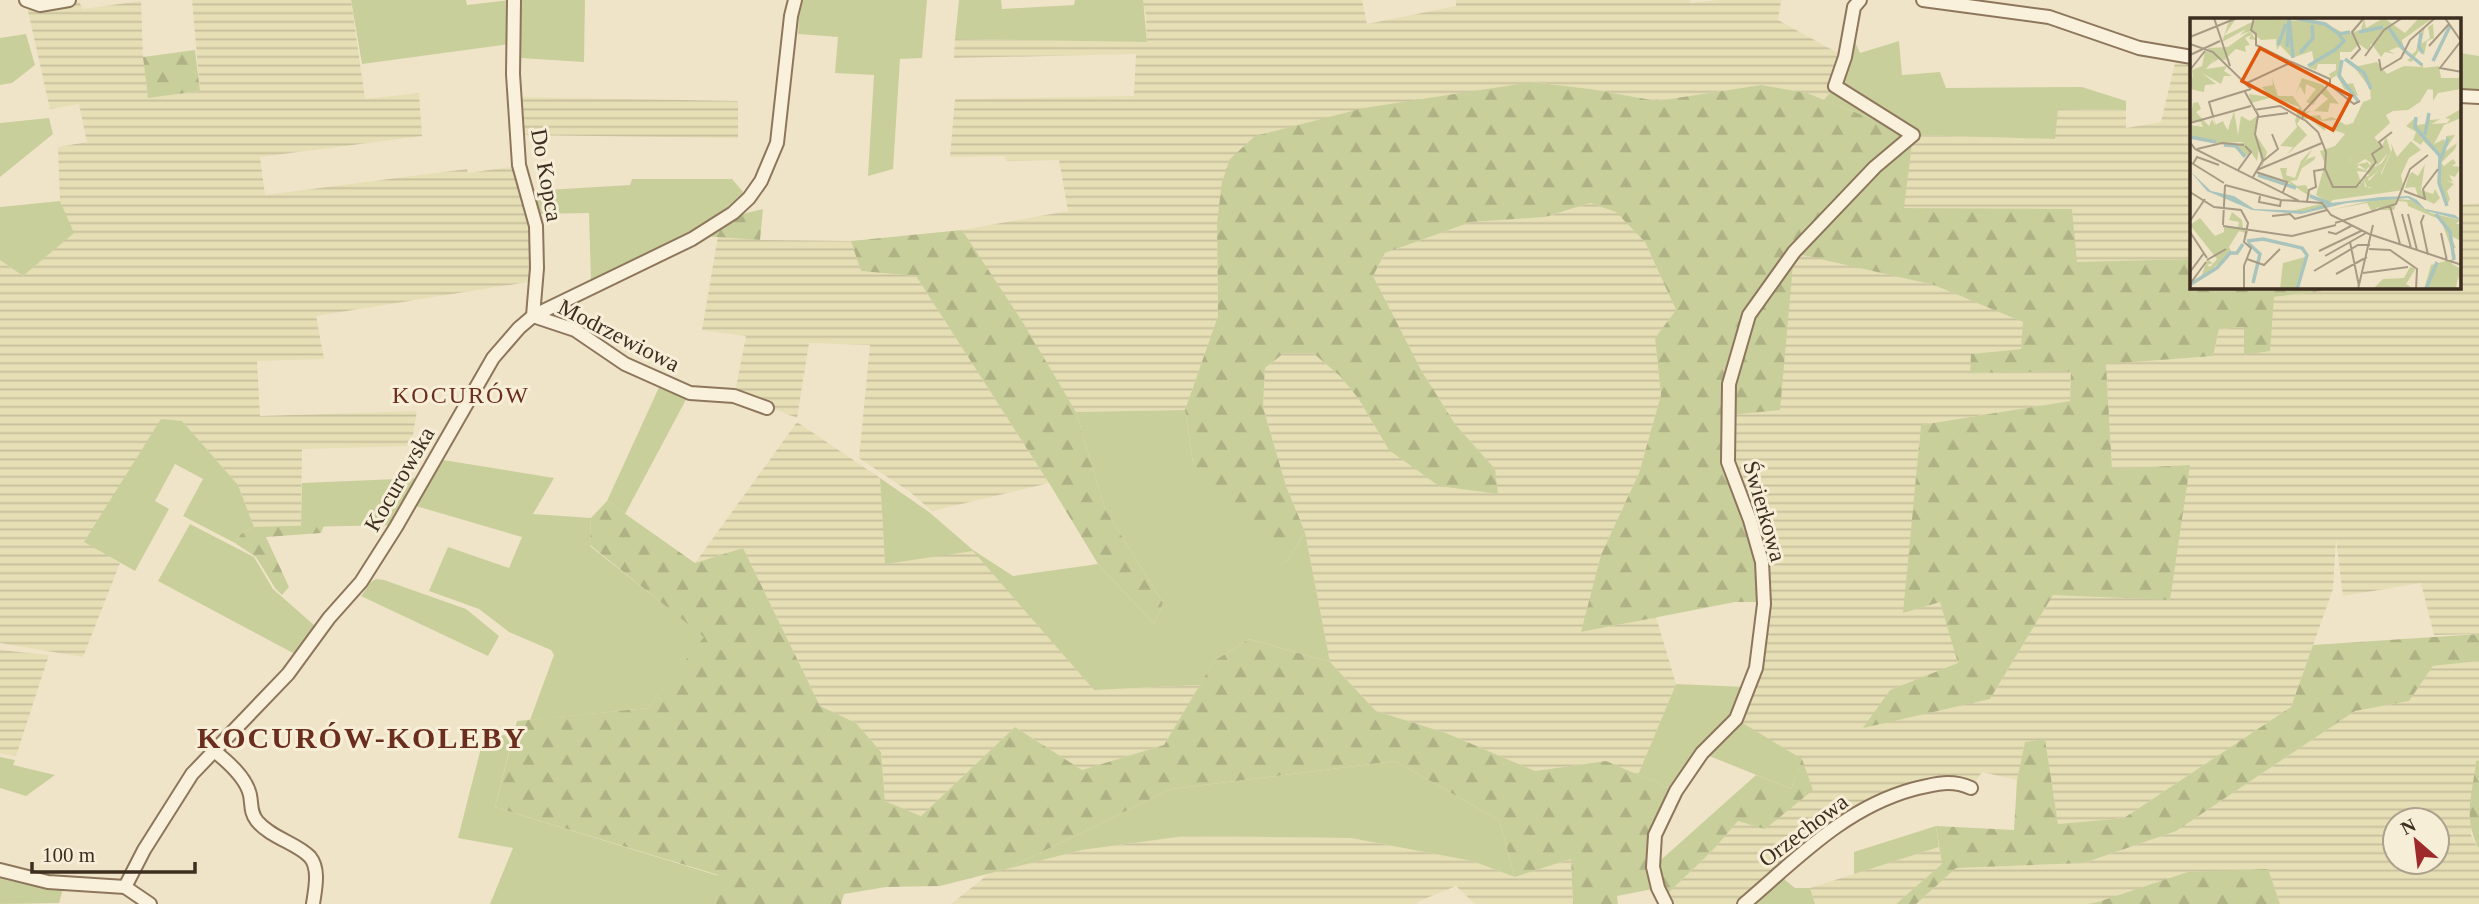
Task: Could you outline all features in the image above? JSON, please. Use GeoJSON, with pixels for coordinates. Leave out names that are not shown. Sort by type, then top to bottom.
{"type":"FeatureCollection","features":[{"type":"Feature","properties":{"kind":"street"},"geometry":{"type":"LineString","coordinates":[[26,0],[40,5],[69,0]]}},
{"type":"Feature","properties":{"kind":"street","name":"Do Kopca"},"geometry":{"type":"LineString","coordinates":[[514,0],[513,74],[519,165],[536,226],[537,268],[533,316]]}},
{"type":"Feature","properties":{"kind":"street","name":"Kocurowska"},"geometry":{"type":"LineString","coordinates":[[125,887],[144,850],[192,774],[288,674],[329,618],[361,582],[396,527],[493,358],[519,328],[533,316],[692,239],[733,213],[749,198],[761,181],[778,143],[795,0]]}},
{"type":"Feature","properties":{"kind":"street","name":"Świerkowa"},"geometry":{"type":"LineString","coordinates":[[1666,904],[1658,888],[1653,867],[1654,835],[1675,791],[1702,753],[1735,719],[1756,668],[1764,604],[1762,562],[1728,462],[1728,384],[1749,315],[1794,252],[1875,167],[1913,135],[1835,86],[1845,57],[1854,7],[1860,0]]}},
{"type":"Feature","properties":{"kind":"street"},"geometry":{"type":"LineString","coordinates":[[1923,0],[2049,17],[2138,48],[2190,57]]}},
{"type":"Feature","properties":{"kind":"street","name":"Modrzewiowa"},"geometry":{"type":"LineString","coordinates":[[533,316],[575,330],[625,364],[690,393],[734,396],[767,408]]}},
{"type":"Feature","properties":{"kind":"street"},"geometry":{"type":"LineString","coordinates":[[214,750],[228,761],[245,783],[250,795],[250,806],[259,823],[272,835],[309,856],[316,874],[313,904]]}},
{"type":"Feature","properties":{"kind":"street","name":"Orzechowa"},"geometry":{"type":"LineString","coordinates":[[1744,904],[1820,838],[1850,817],[1896,794],[1931,785],[1948,782],[1971,788]]}},
{"type":"Feature","properties":{"kind":"street"},"geometry":{"type":"LineString","coordinates":[[0,870],[48,882],[125,887],[150,904]]}},
{"type":"Feature","properties":{"kind":"shaded area"},"geometry":{"type":"Polygon","coordinates":[[[192,0],[351,0],[365,99],[419,93],[422,136],[260,157],[265,195],[467,169],[468,173],[516,166],[533,226],[534,281],[316,316],[324,359],[257,361],[260,416],[417,411],[411,446],[302,449],[301,527],[254,527],[238,485],[182,421],[84,541],[120,563],[83,657],[0,643],[0,260],[23,276],[73,233],[60,201],[58,147],[87,142],[79,104],[50,109],[28,11],[30,8],[79,2],[83,9],[141,1],[148,98],[200,91],[192,0]]]}},
{"type":"Feature","properties":{"kind":"shaded area"},"geometry":{"type":"Polygon","coordinates":[[[1140,0],[1362,0],[1367,24],[1456,6],[1456,0],[1690,0],[1690,3],[1781,0],[1778,20],[1845,57],[1835,86],[1824,100],[1807,93],[1761,85],[1657,101],[1532,82],[1217,223],[1218,316],[1185,410],[1076,412],[962,230],[1068,211],[1059,160],[1007,161],[1004,156],[950,157],[955,99],[1134,96],[1136,54],[954,58],[955,39],[1147,42],[1146,14],[1140,0]]]}},
{"type":"Feature","properties":{"kind":"shaded area"},"geometry":{"type":"Polygon","coordinates":[[[2177,55],[2190,55],[2190,259],[2076,263],[2072,210],[1903,208],[1913,135],[2054,139],[2057,109],[2126,110],[2126,128],[2161,122],[2177,55]]]}},
{"type":"Feature","properties":{"kind":"shaded area"},"geometry":{"type":"Polygon","coordinates":[[[519,97],[738,101],[738,138],[521,135],[519,97]]]}},
{"type":"Feature","properties":{"kind":"shaded area"},"geometry":{"type":"Polygon","coordinates":[[[1590,203],[1617,212],[1645,242],[1676,310],[1655,338],[1661,395],[1639,473],[1601,555],[1582,632],[1656,617],[1676,684],[1638,775],[1606,761],[1535,771],[1446,733],[1376,711],[1330,662],[1305,532],[1286,486],[1263,407],[1265,368],[1284,353],[1313,353],[1340,376],[1358,398],[1389,450],[1495,469],[1455,424],[1421,370],[1373,276],[1385,253],[1471,222],[1545,217],[1590,203]]]}},
{"type":"Feature","properties":{"kind":"shaded area"},"geometry":{"type":"Polygon","coordinates":[[[2479,203],[2479,634],[2434,635],[2421,583],[2343,596],[2336,539],[2333,589],[2291,707],[2124,818],[2058,824],[2045,740],[2025,742],[2017,780],[1982,772],[1971,788],[1948,782],[1850,817],[1744,904],[1666,904],[1663,898],[1713,850],[1738,821],[1812,790],[1736,719],[1749,688],[1764,604],[1728,462],[1728,415],[1794,252],[1934,285],[2024,322],[2021,349],[1971,354],[1970,373],[2071,370],[2070,401],[1921,425],[1904,613],[1940,601],[1959,664],[1890,690],[1990,699],[2053,595],[2189,465],[2112,470],[2106,363],[2213,356],[2219,329],[2245,327],[2244,355],[2274,297],[2322,289],[2462,289],[2462,205],[2479,203]]]}},
{"type":"Feature","properties":{"kind":"shaded area"},"geometry":{"type":"Polygon","coordinates":[[[718,236],[760,240],[851,241],[861,271],[916,276],[1049,483],[932,511],[910,492],[859,458],[870,345],[809,343],[797,418],[735,393],[746,336],[702,330],[718,236]]]}},
{"type":"Feature","properties":{"kind":"shaded area"},"geometry":{"type":"Polygon","coordinates":[[[797,422],[880,478],[885,563],[973,550],[1094,690],[1200,685],[1164,745],[1082,770],[1015,727],[921,816],[885,801],[881,752],[856,723],[820,706],[743,548],[695,563],[797,422]]]}},
{"type":"Feature","properties":{"kind":"shaded area"},"geometry":{"type":"Polygon","coordinates":[[[0,650],[49,655],[16,756],[0,753],[0,650]]]}},
{"type":"Feature","properties":{"kind":"shaded area"},"geometry":{"type":"Polygon","coordinates":[[[2479,661],[2479,760],[2476,761],[2471,835],[2479,849],[2479,904],[2280,904],[2268,870],[2087,904],[1916,904],[1956,868],[2084,863],[2176,831],[2355,711],[2409,701],[2433,666],[2479,661]]]}},
{"type":"Feature","properties":{"kind":"shaded area"},"geometry":{"type":"Polygon","coordinates":[[[1185,836],[1351,838],[1472,861],[1515,877],[1571,859],[1573,904],[1475,904],[1456,886],[1417,902],[1418,904],[951,904],[990,873],[1082,850],[1185,836]]]}},
{"type":"Feature","properties":{"kind":"shaded area"},"geometry":{"type":"Polygon","coordinates":[[[1939,847],[1943,864],[1896,904],[1815,904],[1810,888],[1939,847]]]}},
{"type":"Feature","properties":{"kind":"green space"},"geometry":{"type":"Polygon","coordinates":[[[351,0],[466,0],[467,5],[511,0],[510,44],[362,64],[351,0]]]}},
{"type":"Feature","properties":{"kind":"green space"},"geometry":{"type":"Polygon","coordinates":[[[518,0],[585,0],[584,62],[520,58],[518,0]]]}},
{"type":"Feature","properties":{"kind":"green space"},"geometry":{"type":"Polygon","coordinates":[[[803,0],[927,0],[922,58],[900,59],[893,169],[868,176],[874,75],[835,73],[838,37],[798,34],[803,0]]]}},
{"type":"Feature","properties":{"kind":"green space"},"geometry":{"type":"Polygon","coordinates":[[[959,0],[1001,0],[1002,9],[1074,5],[1075,0],[1143,0],[1147,42],[955,39],[959,0]]]}},
{"type":"Feature","properties":{"kind":"green space"},"geometry":{"type":"Polygon","coordinates":[[[1849,28],[1860,53],[1899,41],[1902,75],[1940,72],[1946,88],[2082,87],[2126,101],[2126,110],[2058,109],[2055,139],[1913,135],[1824,100],[1835,86],[1849,28]]]}},
{"type":"Feature","properties":{"kind":"green space"},"geometry":{"type":"Polygon","coordinates":[[[26,34],[35,65],[12,83],[0,85],[0,38],[26,34]]]}},
{"type":"Feature","properties":{"kind":"green space"},"geometry":{"type":"Polygon","coordinates":[[[195,50],[200,91],[148,98],[143,57],[195,50]]]}},
{"type":"Feature","properties":{"kind":"green space"},"geometry":{"type":"Polygon","coordinates":[[[2462,53],[2479,56],[2479,97],[2462,96],[2462,53]]]}},
{"type":"Feature","properties":{"kind":"green space"},"geometry":{"type":"Polygon","coordinates":[[[1532,82],[1657,101],[1761,85],[1807,93],[1909,137],[1913,135],[1904,208],[2072,209],[2077,262],[2190,259],[2190,289],[2322,289],[2274,297],[2270,351],[2244,355],[2244,327],[2219,329],[2213,356],[2106,364],[2112,469],[2190,465],[2170,600],[2053,595],[1990,699],[1863,728],[1890,690],[1958,663],[1940,602],[1903,613],[1921,425],[2070,401],[2071,371],[1970,373],[1971,354],[2021,349],[2023,322],[1934,285],[1794,253],[1780,410],[1729,415],[1728,462],[1763,563],[1760,602],[1735,602],[1581,632],[1601,555],[1639,473],[1661,395],[1655,338],[1676,310],[1645,242],[1616,212],[1590,203],[1545,217],[1471,222],[1385,253],[1373,276],[1421,370],[1455,424],[1495,469],[1498,494],[1439,486],[1389,450],[1358,398],[1340,376],[1313,353],[1284,353],[1265,368],[1263,407],[1286,486],[1305,532],[1287,561],[1260,544],[1193,463],[1185,410],[1218,316],[1217,223],[1222,182],[1230,159],[1255,136],[1364,108],[1532,82]]]}},
{"type":"Feature","properties":{"kind":"green space"},"geometry":{"type":"Polygon","coordinates":[[[49,118],[53,134],[0,177],[0,123],[49,118]]]}},
{"type":"Feature","properties":{"kind":"green space"},"geometry":{"type":"Polygon","coordinates":[[[632,179],[732,179],[744,193],[690,232],[591,282],[589,213],[536,214],[530,191],[630,185],[632,179]]]}},
{"type":"Feature","properties":{"kind":"green space"},"geometry":{"type":"Polygon","coordinates":[[[60,201],[74,233],[23,276],[0,260],[0,207],[60,201]]]}},
{"type":"Feature","properties":{"kind":"green space"},"geometry":{"type":"Polygon","coordinates":[[[763,209],[760,240],[703,236],[738,215],[763,209]]]}},
{"type":"Feature","properties":{"kind":"green space"},"geometry":{"type":"Polygon","coordinates":[[[962,230],[1022,321],[1076,412],[1105,509],[1163,603],[1154,624],[1098,564],[916,276],[861,271],[851,241],[962,230]]]}},
{"type":"Feature","properties":{"kind":"green space"},"geometry":{"type":"Polygon","coordinates":[[[661,383],[689,394],[625,514],[607,501],[661,383]]]}},
{"type":"Feature","properties":{"kind":"green space"},"geometry":{"type":"Polygon","coordinates":[[[1185,410],[1193,463],[1287,561],[1305,532],[1330,662],[1249,639],[1214,661],[1200,685],[1094,690],[973,551],[885,564],[880,478],[929,512],[973,550],[1013,576],[1098,564],[1154,624],[1163,603],[1105,509],[1076,412],[1185,410]]]}},
{"type":"Feature","properties":{"kind":"green space"},"geometry":{"type":"Polygon","coordinates":[[[161,419],[182,421],[238,485],[254,527],[241,534],[235,543],[183,516],[203,479],[175,464],[155,501],[169,509],[135,571],[84,542],[161,419]]]}},
{"type":"Feature","properties":{"kind":"green space"},"geometry":{"type":"Polygon","coordinates":[[[443,460],[554,478],[533,514],[591,518],[590,546],[705,637],[648,708],[530,720],[554,655],[551,650],[509,632],[479,609],[429,591],[448,547],[509,568],[522,537],[416,506],[443,460]]]}},
{"type":"Feature","properties":{"kind":"green space"},"geometry":{"type":"Polygon","coordinates":[[[421,478],[394,525],[301,527],[302,483],[421,478]]]}},
{"type":"Feature","properties":{"kind":"green space"},"geometry":{"type":"Polygon","coordinates":[[[607,501],[695,563],[743,548],[820,706],[856,723],[881,752],[885,801],[921,816],[1015,727],[1082,770],[1164,745],[1214,661],[1249,639],[1330,662],[1376,711],[1446,733],[1535,771],[1606,761],[1676,791],[1655,835],[1653,867],[1756,775],[1791,789],[1802,759],[1813,790],[1765,829],[1738,821],[1713,850],[1663,898],[1658,888],[1617,896],[1618,904],[1573,904],[1571,859],[1515,877],[1499,820],[1395,761],[1171,789],[1007,869],[940,886],[886,887],[844,894],[841,904],[716,904],[718,875],[495,807],[517,721],[648,708],[704,637],[590,545],[591,518],[607,501]]]}},
{"type":"Feature","properties":{"kind":"green space"},"geometry":{"type":"Polygon","coordinates":[[[190,524],[254,557],[273,589],[315,626],[316,629],[295,654],[158,581],[190,524]]]}},
{"type":"Feature","properties":{"kind":"green space"},"geometry":{"type":"Polygon","coordinates":[[[324,525],[321,533],[266,537],[289,587],[282,595],[256,557],[235,543],[241,534],[254,527],[324,525]]]}},
{"type":"Feature","properties":{"kind":"green space"},"geometry":{"type":"Polygon","coordinates":[[[376,579],[466,609],[499,636],[488,656],[361,596],[376,579]]]}},
{"type":"Feature","properties":{"kind":"green space"},"geometry":{"type":"Polygon","coordinates":[[[2479,634],[2479,661],[2433,666],[2409,701],[2355,711],[2176,831],[2084,863],[1956,868],[1916,904],[1896,904],[1942,864],[1936,826],[2014,830],[2017,780],[2025,742],[2045,739],[2058,824],[2124,818],[2291,707],[2313,645],[2479,634]]]}},
{"type":"Feature","properties":{"kind":"green space"},"geometry":{"type":"Polygon","coordinates":[[[1676,684],[1747,687],[1736,719],[1802,759],[1791,789],[1702,753],[1676,791],[1638,775],[1676,684]]]}},
{"type":"Feature","properties":{"kind":"green space"},"geometry":{"type":"Polygon","coordinates":[[[513,735],[495,807],[719,876],[716,904],[490,904],[513,848],[458,838],[484,736],[513,735]]]}},
{"type":"Feature","properties":{"kind":"green space"},"geometry":{"type":"Polygon","coordinates":[[[0,757],[15,760],[13,765],[55,775],[26,796],[0,788],[0,757]]]}},
{"type":"Feature","properties":{"kind":"green space"},"geometry":{"type":"Polygon","coordinates":[[[2479,760],[2479,849],[2470,816],[2476,761],[2479,760]]]}},
{"type":"Feature","properties":{"kind":"green space"},"geometry":{"type":"Polygon","coordinates":[[[1395,761],[1499,820],[1515,877],[1472,861],[1351,838],[1185,836],[1082,850],[1007,869],[1171,789],[1395,761]]]}},
{"type":"Feature","properties":{"kind":"green space"},"geometry":{"type":"Polygon","coordinates":[[[1936,826],[1939,847],[1854,874],[1854,852],[1936,826]]]}},
{"type":"Feature","properties":{"kind":"green space"},"geometry":{"type":"Polygon","coordinates":[[[2268,869],[2280,904],[2087,904],[2188,872],[2268,869]]]}},
{"type":"Feature","properties":{"kind":"green space"},"geometry":{"type":"Polygon","coordinates":[[[0,875],[63,889],[59,903],[0,904],[0,875]]]}},
{"type":"Feature","properties":{"kind":"green space"},"geometry":{"type":"Polygon","coordinates":[[[1779,875],[1795,888],[1810,888],[1815,904],[1749,904],[1779,875]]]}},
{"type":"Feature","properties":{"kind":"district","name":"KOCURÓW"},"geometry":{"type":"Point","coordinates":[461,395]}},
{"type":"Feature","properties":{"kind":"district","name":"KOCURÓW-KOLEBY"},"geometry":{"type":"Point","coordinates":[362,738]}}]}
